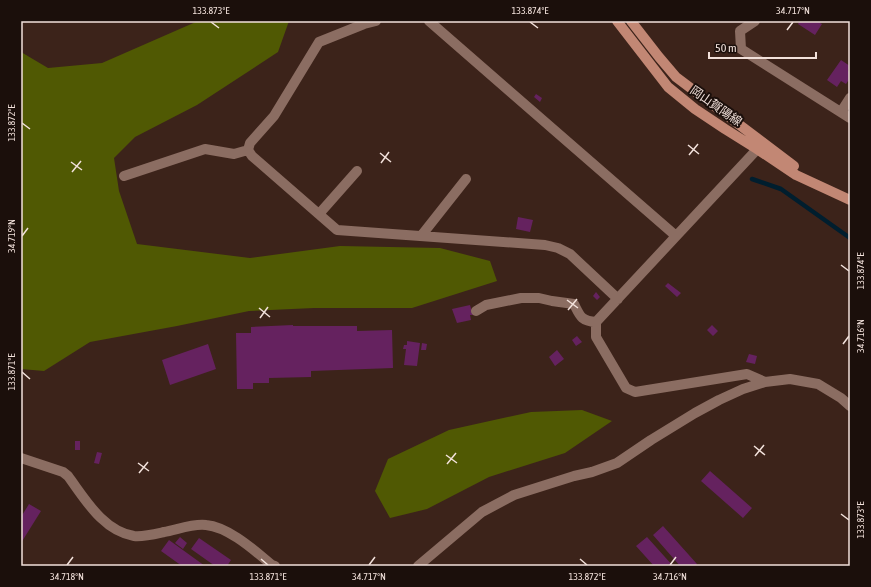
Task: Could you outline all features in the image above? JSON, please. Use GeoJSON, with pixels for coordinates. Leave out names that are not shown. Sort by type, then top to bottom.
{"type":"FeatureCollection","features":[{"type":"Feature","properties":{"kind":"main road","name":"岡山賀陽線"},"geometry":{"type":"LineString","coordinates":[[617,21],[668,87],[696,110],[725,129],[760,146]]}},
{"type":"Feature","properties":{"kind":"main road","name":"岡山賀陽線"},"geometry":{"type":"LineString","coordinates":[[631,21],[676,77],[760,146],[822,188],[850,200]]}},
{"type":"Feature","properties":{"kind":"street"},"geometry":{"type":"LineString","coordinates":[[376,21],[364,24],[320,42],[274,116],[250,143],[248,150],[252,156],[337,230],[545,245],[558,248],[570,254],[618,299]]}},
{"type":"Feature","properties":{"kind":"street"},"geometry":{"type":"LineString","coordinates":[[429,21],[676,236]]}},
{"type":"Feature","properties":{"kind":"street"},"geometry":{"type":"LineString","coordinates":[[755,21],[740,32],[741,49],[850,118]]}},
{"type":"Feature","properties":{"kind":"street"},"geometry":{"type":"LineString","coordinates":[[841,112],[850,98]]}},
{"type":"Feature","properties":{"kind":"street"},"geometry":{"type":"LineString","coordinates":[[760,146],[596,322],[596,337],[626,388],[635,392],[747,374],[765,382]]}},
{"type":"Feature","properties":{"kind":"street"},"geometry":{"type":"LineString","coordinates":[[124,176],[205,149],[234,154],[248,150]]}},
{"type":"Feature","properties":{"kind":"street"},"geometry":{"type":"LineString","coordinates":[[319,214],[357,171]]}},
{"type":"Feature","properties":{"kind":"street"},"geometry":{"type":"LineString","coordinates":[[421,236],[466,179]]}},
{"type":"Feature","properties":{"kind":"street"},"geometry":{"type":"LineString","coordinates":[[476,311],[486,305],[521,298],[539,298],[552,302],[574,304],[581,318],[587,322],[596,322]]}},
{"type":"Feature","properties":{"kind":"street"},"geometry":{"type":"LineString","coordinates":[[418,566],[482,512],[514,495],[617,463],[651,440],[718,400],[743,389],[765,382],[790,379],[818,384],[841,398],[850,406]]}},
{"type":"Feature","properties":{"kind":"street"},"geometry":{"type":"LineString","coordinates":[[21,458],[62,472],[68,476],[94,512],[108,524],[121,532],[134,536],[152,535],[205,524],[243,540],[273,566]]}},
{"type":"Feature","properties":{"kind":"green space"},"geometry":{"type":"Polygon","coordinates":[[[198,21],[289,21],[278,52],[197,105],[135,137],[114,158],[119,191],[137,244],[250,258],[340,246],[440,248],[490,261],[497,281],[412,308],[314,308],[249,311],[90,342],[44,371],[21,369],[21,52],[48,68],[102,63],[198,21]]]}},
{"type":"Feature","properties":{"kind":"green space"},"geometry":{"type":"Polygon","coordinates":[[[582,410],[612,421],[565,453],[489,477],[427,509],[390,518],[375,491],[388,459],[449,430],[531,412],[582,410]]]}},
{"type":"Feature","properties":{"kind":"building"},"geometry":{"type":"Polygon","coordinates":[[[797,21],[821,21],[820,23],[822,24],[815,35],[798,24],[799,22],[797,21]]]}},
{"type":"Feature","properties":{"kind":"building"},"geometry":{"type":"Polygon","coordinates":[[[841,60],[850,66],[848,71],[850,72],[850,78],[846,84],[841,81],[837,87],[827,80],[841,60]]]}},
{"type":"Feature","properties":{"kind":"building"},"geometry":{"type":"Polygon","coordinates":[[[536,94],[542,98],[540,102],[534,97],[536,94]]]}},
{"type":"Feature","properties":{"kind":"building"},"geometry":{"type":"Polygon","coordinates":[[[518,217],[533,220],[530,232],[516,229],[518,217]]]}},
{"type":"Feature","properties":{"kind":"building"},"geometry":{"type":"Polygon","coordinates":[[[668,283],[681,293],[677,297],[665,286],[668,283]]]}},
{"type":"Feature","properties":{"kind":"building"},"geometry":{"type":"Polygon","coordinates":[[[596,292],[600,297],[597,300],[593,296],[596,292]]]}},
{"type":"Feature","properties":{"kind":"building"},"geometry":{"type":"Polygon","coordinates":[[[470,305],[473,315],[470,315],[471,320],[457,323],[452,309],[470,305]]]}},
{"type":"Feature","properties":{"kind":"building"},"geometry":{"type":"Polygon","coordinates":[[[293,325],[357,326],[357,331],[392,330],[393,368],[311,371],[311,377],[269,378],[269,383],[253,383],[253,389],[237,389],[236,333],[251,333],[251,327],[293,325]]]}},
{"type":"Feature","properties":{"kind":"building"},"geometry":{"type":"Polygon","coordinates":[[[712,325],[718,331],[713,336],[707,330],[712,325]]]}},
{"type":"Feature","properties":{"kind":"building"},"geometry":{"type":"Polygon","coordinates":[[[577,336],[582,342],[576,346],[572,340],[577,336]]]}},
{"type":"Feature","properties":{"kind":"building"},"geometry":{"type":"Polygon","coordinates":[[[407,341],[420,343],[417,366],[404,365],[406,349],[403,349],[404,345],[407,345],[407,341]]]}},
{"type":"Feature","properties":{"kind":"building"},"geometry":{"type":"Polygon","coordinates":[[[422,343],[427,344],[426,350],[421,350],[422,343]]]}},
{"type":"Feature","properties":{"kind":"building"},"geometry":{"type":"Polygon","coordinates":[[[208,344],[216,369],[170,385],[162,360],[208,344]]]}},
{"type":"Feature","properties":{"kind":"building"},"geometry":{"type":"Polygon","coordinates":[[[557,350],[564,359],[555,366],[549,357],[557,350]]]}},
{"type":"Feature","properties":{"kind":"building"},"geometry":{"type":"Polygon","coordinates":[[[749,354],[757,356],[755,364],[746,362],[749,354]]]}},
{"type":"Feature","properties":{"kind":"building"},"geometry":{"type":"Polygon","coordinates":[[[75,441],[80,441],[80,450],[75,450],[75,441]]]}},
{"type":"Feature","properties":{"kind":"building"},"geometry":{"type":"Polygon","coordinates":[[[97,452],[102,453],[99,464],[94,463],[97,452]]]}},
{"type":"Feature","properties":{"kind":"building"},"geometry":{"type":"Polygon","coordinates":[[[710,471],[752,508],[743,518],[701,481],[710,471]]]}},
{"type":"Feature","properties":{"kind":"building"},"geometry":{"type":"Polygon","coordinates":[[[29,504],[41,511],[21,543],[21,517],[29,504]]]}},
{"type":"Feature","properties":{"kind":"building"},"geometry":{"type":"Polygon","coordinates":[[[663,526],[697,564],[695,566],[680,566],[653,535],[663,526]]]}},
{"type":"Feature","properties":{"kind":"building"},"geometry":{"type":"Polygon","coordinates":[[[180,537],[187,543],[183,549],[175,543],[180,537]]]}},
{"type":"Feature","properties":{"kind":"building"},"geometry":{"type":"Polygon","coordinates":[[[647,537],[673,566],[654,566],[636,546],[647,537]]]}},
{"type":"Feature","properties":{"kind":"building"},"geometry":{"type":"Polygon","coordinates":[[[199,538],[231,560],[227,566],[215,566],[191,549],[199,538]]]}},
{"type":"Feature","properties":{"kind":"building"},"geometry":{"type":"Polygon","coordinates":[[[169,540],[205,566],[182,566],[161,551],[169,540]]]}},
{"type":"Feature","properties":{"kind":"waterway"},"geometry":{"type":"LineString","coordinates":[[752,179],[781,189],[850,238]]}}]}
